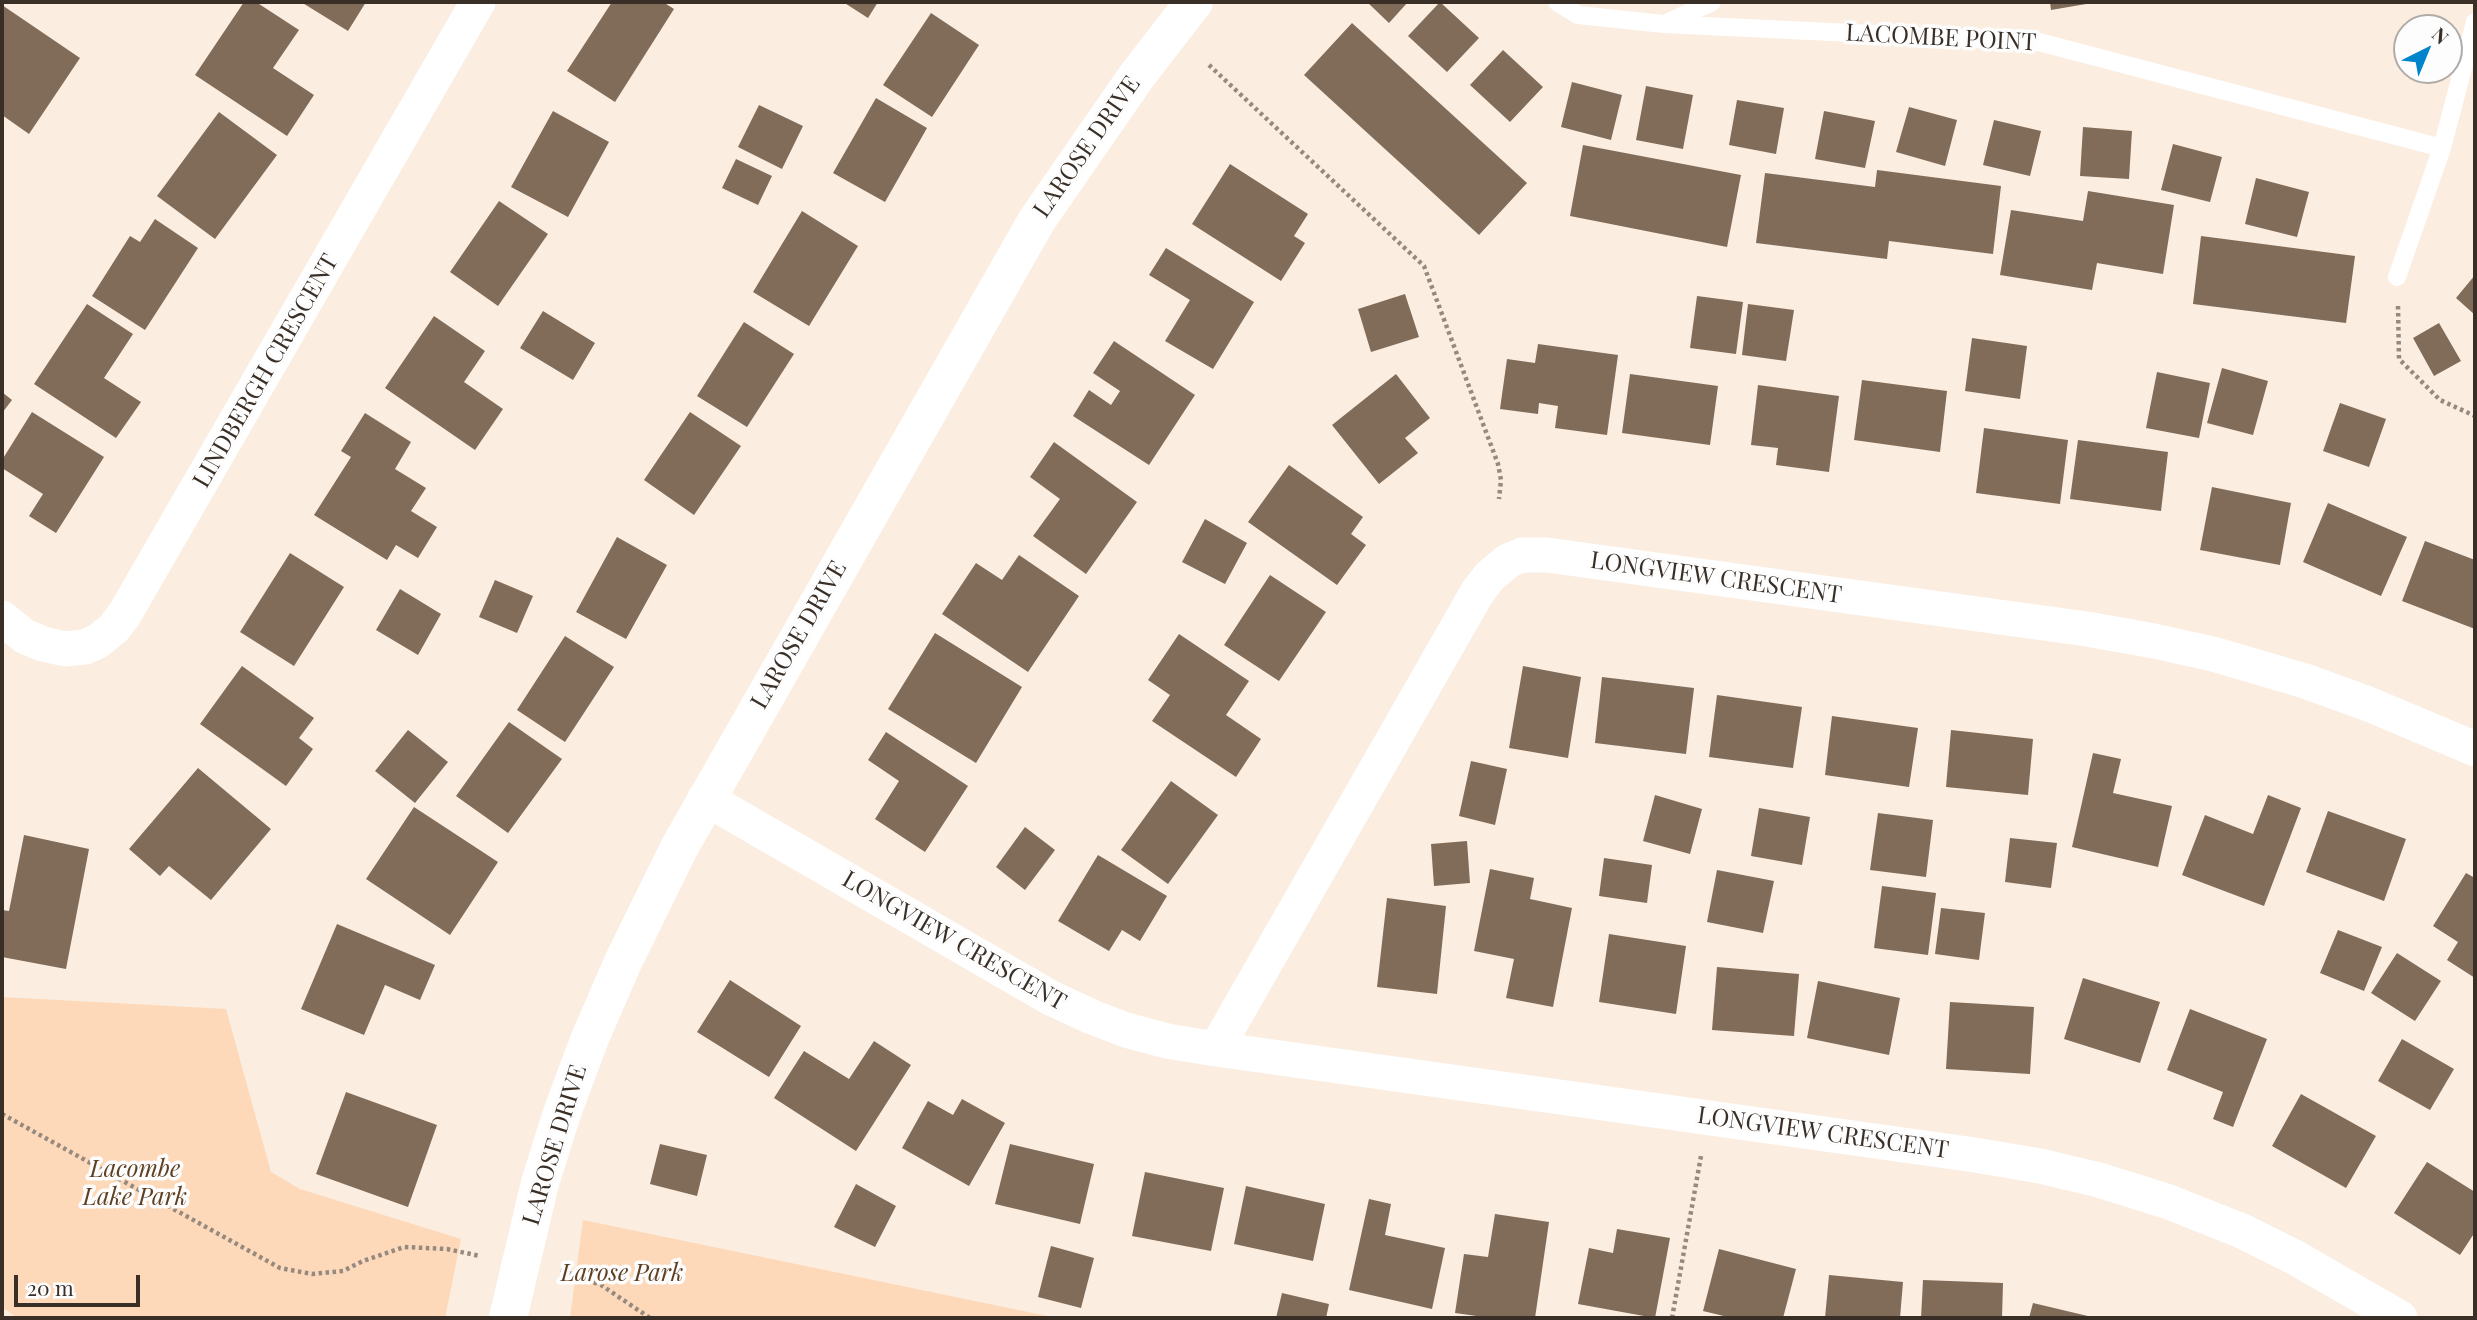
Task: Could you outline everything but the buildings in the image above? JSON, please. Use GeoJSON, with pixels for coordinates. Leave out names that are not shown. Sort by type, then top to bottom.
{"type":"FeatureCollection","features":[{"type":"Feature","properties":{"kind":"street","name":"LINDBERGH CRESCENT"},"geometry":{"type":"LineString","coordinates":[[2,618],[24,636],[65,649],[85,647],[98,641],[114,628],[124,615],[478,2]]}},
{"type":"Feature","properties":{"kind":"street","name":"LAROSE DRIVE"},"geometry":{"type":"LineString","coordinates":[[508,1318],[540,1183],[590,1038],[656,892],[705,798],[1037,220],[1136,77],[1194,2]]}},
{"type":"Feature","properties":{"kind":"street","name":"LONGVIEW CRESCENT"},"geometry":{"type":"LineString","coordinates":[[1216,1049],[1477,593],[1490,576],[1508,561],[1522,555],[1547,555],[1879,600],[2154,641],[2213,654],[2305,681],[2371,705],[2475,749]]}},
{"type":"Feature","properties":{"kind":"street","name":"LONGVIEW CRESCENT"},"geometry":{"type":"LineString","coordinates":[[705,798],[1051,998],[1126,1030],[1167,1041],[1216,1049],[2040,1166],[2099,1180],[2169,1202],[2242,1231],[2297,1258],[2400,1318]]}},
{"type":"Feature","properties":{"kind":"lane","name":"LACOMBE POINT"},"geometry":{"type":"LineString","coordinates":[[1557,2],[1578,15],[1664,24],[2039,42],[2441,148]]}},
{"type":"Feature","properties":{"kind":"lane"},"geometry":{"type":"LineString","coordinates":[[1664,24],[1712,2]]}},
{"type":"Feature","properties":{"kind":"lane"},"geometry":{"type":"LineString","coordinates":[[2397,277],[2441,148],[2475,22]]}},
{"type":"Feature","properties":{"kind":"path"},"geometry":{"type":"LineString","coordinates":[[1209,65],[1424,266],[1498,464],[1501,480],[1499,499]]}},
{"type":"Feature","properties":{"kind":"path"},"geometry":{"type":"LineString","coordinates":[[2397,277],[2399,359],[2440,400],[2475,416]]}},
{"type":"Feature","properties":{"kind":"path"},"geometry":{"type":"LineString","coordinates":[[2,1114],[280,1268],[312,1274],[343,1271],[404,1247],[447,1249],[482,1257]]}},
{"type":"Feature","properties":{"kind":"path"},"geometry":{"type":"LineString","coordinates":[[1672,1318],[1706,1117]]}},
{"type":"Feature","properties":{"kind":"path"},"geometry":{"type":"LineString","coordinates":[[549,1266],[601,1285],[650,1318]]}},
{"type":"Feature","properties":{"kind":"green space","name":"Lacombe Lake Park"},"geometry":{"type":"Polygon","coordinates":[[[2,997],[226,1009],[271,1172],[300,1189],[461,1239],[445,1318],[17,1318],[2,1307],[2,997]]]}},
{"type":"Feature","properties":{"kind":"green space","name":"Larose Park"},"geometry":{"type":"Polygon","coordinates":[[[583,1220],[1057,1318],[570,1318],[583,1220]]]}}]}
